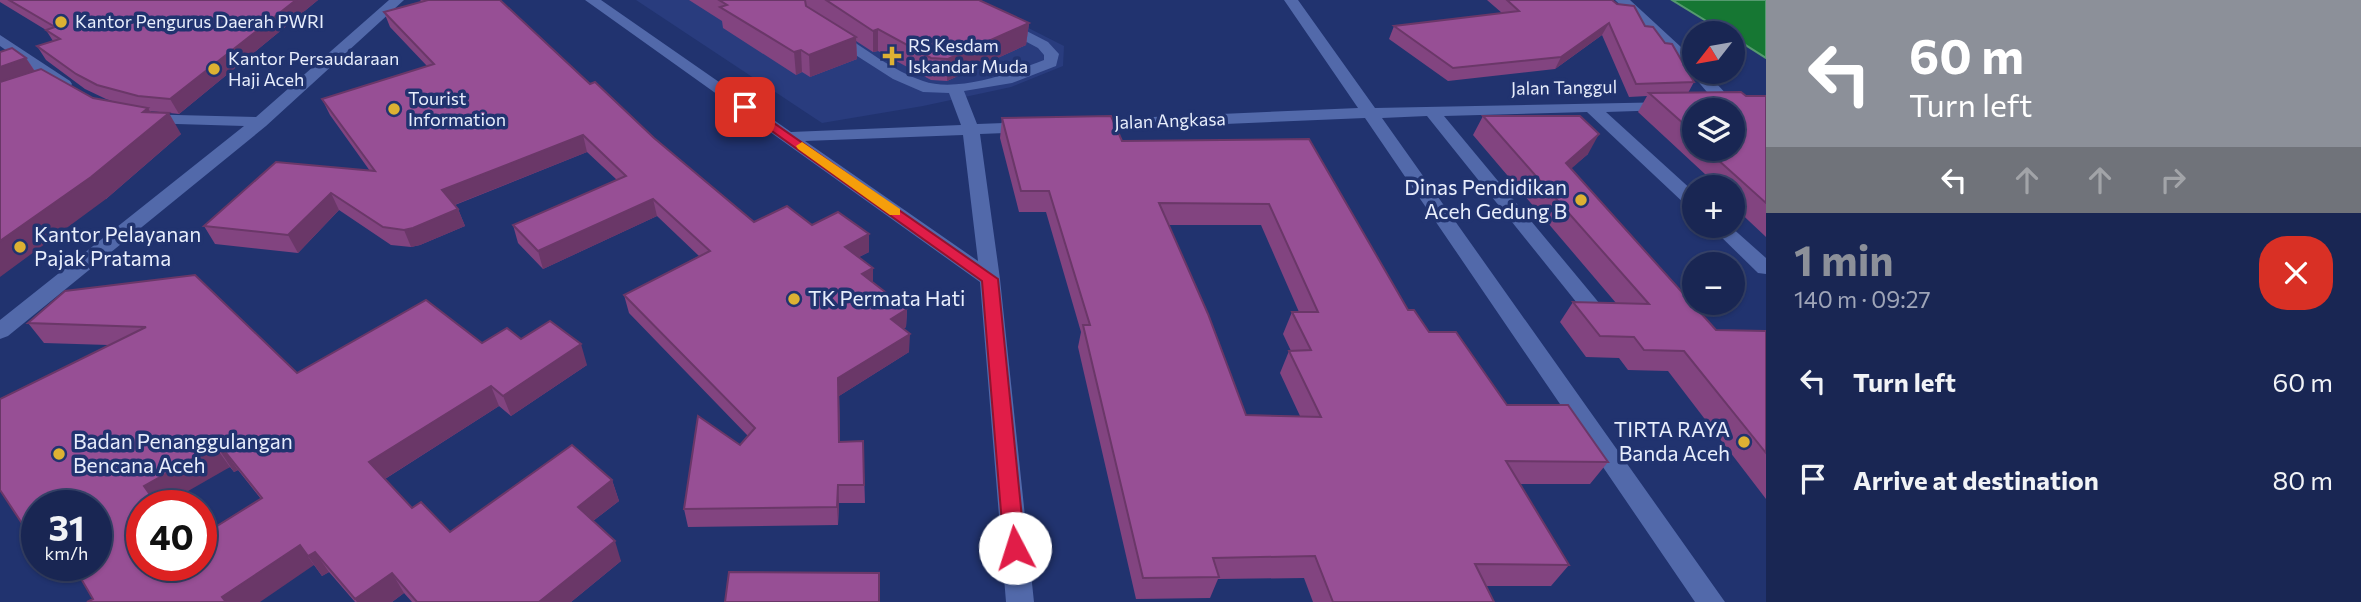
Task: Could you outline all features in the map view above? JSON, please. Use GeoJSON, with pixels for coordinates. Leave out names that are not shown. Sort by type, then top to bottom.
{"type":"FeatureCollection","features":[{"type":"Feature","properties":{"kind":"street"},"geometry":{"type":"LineString","coordinates":[[0,331],[260,122],[397,0]]}},
{"type":"Feature","properties":{"kind":"street"},"geometry":{"type":"LineString","coordinates":[[592,0],[990,279]]}},
{"type":"Feature","properties":{"kind":"street"},"geometry":{"type":"LineString","coordinates":[[824,29],[898,76],[923,87],[955,88],[1019,76],[1051,63],[1052,54],[1043,45],[955,0]]}},
{"type":"Feature","properties":{"kind":"street"},"geometry":{"type":"LineString","coordinates":[[1291,0],[1711,602]]}},
{"type":"Feature","properties":{"kind":"street"},"geometry":{"type":"LineString","coordinates":[[1622,0],[1682,56]]}},
{"type":"Feature","properties":{"kind":"street"},"geometry":{"type":"LineString","coordinates":[[0,39],[79,93]]}},
{"type":"Feature","properties":{"kind":"street"},"geometry":{"type":"LineString","coordinates":[[34,89],[57,80]]}},
{"type":"Feature","properties":{"kind":"street","name":"Jalan Tanggul"},"geometry":{"type":"LineString","coordinates":[[1368,113],[1719,102],[1722,99],[1710,84]]}},
{"type":"Feature","properties":{"kind":"street"},"geometry":{"type":"LineString","coordinates":[[955,88],[971,129],[990,279],[1020,602]]}},
{"type":"Feature","properties":{"kind":"street"},"geometry":{"type":"LineString","coordinates":[[1591,107],[1682,191]]}},
{"type":"Feature","properties":{"kind":"street"},"geometry":{"type":"LineString","coordinates":[[1430,111],[1588,303]]}},
{"type":"Feature","properties":{"kind":"street","name":"Jalan Angkasa"},"geometry":{"type":"LineString","coordinates":[[1067,125],[1368,113]]}},
{"type":"Feature","properties":{"kind":"street"},"geometry":{"type":"LineString","coordinates":[[125,116],[260,122]]}},
{"type":"Feature","properties":{"kind":"street"},"geometry":{"type":"LineString","coordinates":[[789,137],[1039,127]]}},
{"type":"Feature","properties":{"kind":"street"},"geometry":{"type":"LineString","coordinates":[[1733,238],[1765,268]]}},
{"type":"Feature","properties":{"kind":"shaded area","name":"RS Kesdam Iskandar Muda"},"geometry":{"type":"Polygon","coordinates":[[[636,0],[973,0],[1064,46],[1063,66],[1011,87],[923,106],[822,123],[636,0]]]}},
{"type":"Feature","properties":{"kind":"shaded area"},"geometry":{"type":"Polygon","coordinates":[[[1672,0],[1766,0],[1766,58],[1745,45],[1745,21],[1706,21],[1672,0]]]}},
{"type":"Feature","properties":{"kind":"building"},"geometry":{"type":"Polygon","coordinates":[[[9,0],[296,0],[170,99],[138,96],[97,85],[76,74],[37,46],[60,39],[46,30],[55,27],[9,0]]]}},
{"type":"Feature","properties":{"kind":"building"},"geometry":{"type":"Polygon","coordinates":[[[428,0],[500,0],[590,84],[595,82],[654,138],[754,222],[787,206],[812,225],[838,212],[869,234],[845,247],[873,268],[862,274],[907,309],[891,319],[910,334],[838,378],[839,442],[863,441],[864,485],[838,485],[837,507],[684,509],[698,416],[740,445],[755,428],[624,295],[710,251],[653,199],[538,251],[513,225],[626,176],[583,135],[442,190],[458,209],[413,228],[404,230],[383,227],[331,193],[288,235],[204,226],[276,162],[375,171],[322,99],[434,64],[384,12],[428,0]]]}},
{"type":"Feature","properties":{"kind":"building"},"geometry":{"type":"Polygon","coordinates":[[[719,0],[805,0],[806,6],[856,37],[809,55],[801,50],[794,52],[720,7],[727,5],[719,0]]]}},
{"type":"Feature","properties":{"kind":"building"},"geometry":{"type":"Polygon","coordinates":[[[826,0],[979,0],[1029,23],[948,59],[931,58],[878,29],[873,31],[826,0]]]}},
{"type":"Feature","properties":{"kind":"building"},"geometry":{"type":"Polygon","coordinates":[[[1507,0],[1612,0],[1617,4],[1634,6],[1645,26],[1653,27],[1665,43],[1672,44],[1682,61],[1682,82],[1636,84],[1609,23],[1561,57],[1453,68],[1394,26],[1519,11],[1507,0]]]}},
{"type":"Feature","properties":{"kind":"building"},"geometry":{"type":"Polygon","coordinates":[[[12,48],[26,58],[0,67],[0,52],[12,48]]]}},
{"type":"Feature","properties":{"kind":"building"},"geometry":{"type":"Polygon","coordinates":[[[41,69],[93,98],[148,108],[143,112],[169,113],[91,177],[0,241],[0,82],[41,69]]]}},
{"type":"Feature","properties":{"kind":"building"},"geometry":{"type":"Polygon","coordinates":[[[1741,92],[1746,96],[1766,96],[1766,203],[1745,184],[1745,175],[1735,175],[1719,161],[1745,161],[1745,98],[1682,98],[1682,122],[1649,93],[1741,92]]]}},
{"type":"Feature","properties":{"kind":"building"},"geometry":{"type":"Polygon","coordinates":[[[1111,116],[1122,141],[1309,139],[1408,310],[1414,310],[1429,332],[1456,332],[1507,405],[1568,405],[1608,462],[1506,461],[1569,565],[1475,564],[1494,602],[1333,602],[1315,556],[1213,558],[1219,577],[1143,578],[1083,325],[1090,325],[1049,191],[1021,191],[1002,118],[1111,116]],[[1159,203],[1208,314],[1246,415],[1321,417],[1289,351],[1311,350],[1292,312],[1318,312],[1269,204],[1159,203]]]}},
{"type":"Feature","properties":{"kind":"building"},"geometry":{"type":"Polygon","coordinates":[[[1483,116],[1580,116],[1599,134],[1566,163],[1682,292],[1682,315],[1703,315],[1716,330],[1766,331],[1766,453],[1684,351],[1644,350],[1634,337],[1600,336],[1573,302],[1649,304],[1483,116]]]}},
{"type":"Feature","properties":{"kind":"building"},"geometry":{"type":"Polygon","coordinates":[[[195,275],[297,373],[426,300],[482,343],[507,328],[521,339],[550,321],[581,344],[503,396],[491,386],[369,462],[412,508],[421,502],[450,532],[572,445],[612,480],[578,507],[615,541],[539,602],[417,602],[392,573],[355,599],[315,552],[308,556],[300,545],[222,597],[226,602],[87,602],[93,599],[82,581],[112,581],[112,490],[21,490],[21,522],[0,490],[0,399],[146,327],[28,323],[65,291],[195,275]]]}},
{"type":"Feature","properties":{"kind":"building"},"geometry":{"type":"Polygon","coordinates":[[[729,572],[879,573],[879,602],[725,602],[729,572]]]}},
{"type":"Feature","properties":{"kind":"slow traffic"},"geometry":{"type":"LineString","coordinates":[[802,146],[895,212]]}},
{"type":"Feature","properties":{"kind":"place","name":"Kantor Pengurus Daerah PWRI"},"geometry":{"type":"Point","coordinates":[61,22]}},
{"type":"Feature","properties":{"kind":"place","name":"RS Kesdam Iskandar Muda"},"geometry":{"type":"Point","coordinates":[892,56]}},
{"type":"Feature","properties":{"kind":"place","name":"Kantor Persaudaraan Haji Aceh"},"geometry":{"type":"Point","coordinates":[214,69]}},
{"type":"Feature","properties":{"kind":"place","name":"Tourist Information"},"geometry":{"type":"Point","coordinates":[394,109]}},
{"type":"Feature","properties":{"kind":"place","name":"Dinas Pendidikan Aceh Gedung B"},"geometry":{"type":"Point","coordinates":[1581,200]}},
{"type":"Feature","properties":{"kind":"place","name":"Kantor Pelayanan Pajak Pratama"},"geometry":{"type":"Point","coordinates":[20,247]}},
{"type":"Feature","properties":{"kind":"place","name":"TK Permata Hati"},"geometry":{"type":"Point","coordinates":[794,299]}},
{"type":"Feature","properties":{"kind":"place","name":"TIRTA RAYA Banda Aceh"},"geometry":{"type":"Point","coordinates":[1744,442]}},
{"type":"Feature","properties":{"kind":"place","name":"Badan Penanggulangan Bencana Aceh"},"geometry":{"type":"Point","coordinates":[59,454]}},
{"type":"Feature","properties":{"kind":"route"},"geometry":{"type":"LineString","coordinates":[[745,107],[990,279],[1015,548]]}}]}
